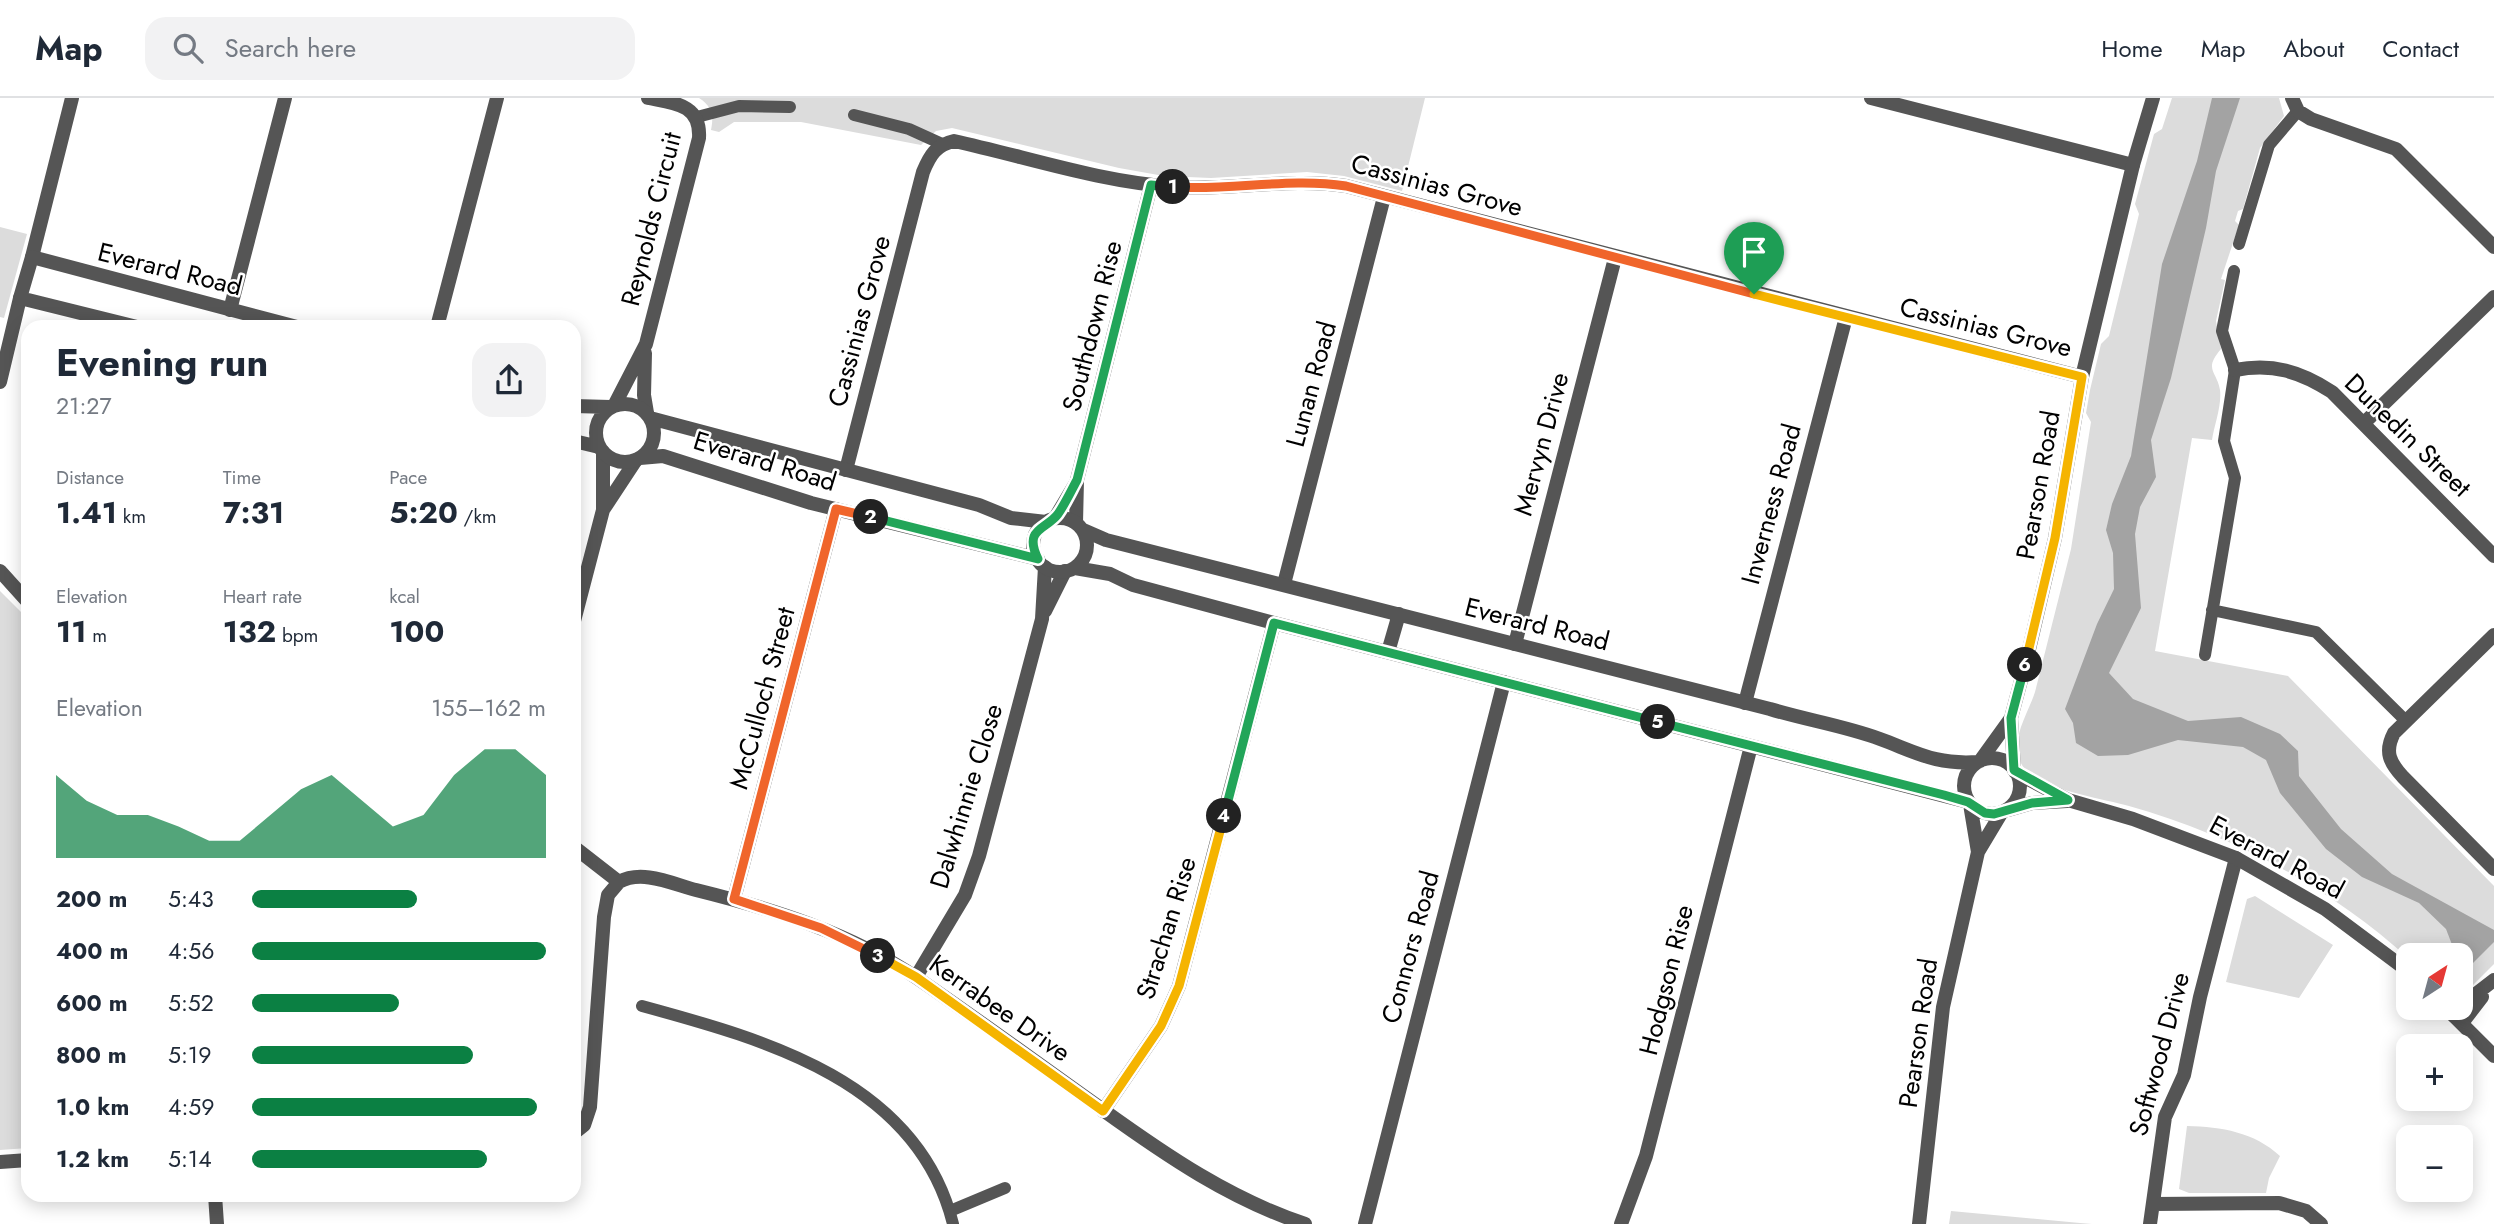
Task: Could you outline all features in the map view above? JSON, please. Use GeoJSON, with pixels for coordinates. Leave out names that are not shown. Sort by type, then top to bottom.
{"type":"FeatureCollection","features":[{"type":"Feature","properties":{"kind":"street"},"geometry":{"type":"LineString","coordinates":[[0,382],[72,98]]}},
{"type":"Feature","properties":{"kind":"street"},"geometry":{"type":"LineString","coordinates":[[230,310],[285,98]]}},
{"type":"Feature","properties":{"kind":"street"},"geometry":{"type":"LineString","coordinates":[[439,320],[497,98]]}},
{"type":"Feature","properties":{"kind":"street","name":"Reynolds Circuit"},"geometry":{"type":"LineString","coordinates":[[648,98],[680,104],[697,117],[699,138],[646,344],[643,380],[649,415]]}},
{"type":"Feature","properties":{"kind":"street"},"geometry":{"type":"LineString","coordinates":[[1871,98],[2133,165]]}},
{"type":"Feature","properties":{"kind":"street","name":"Pearson Road"},"geometry":{"type":"LineString","coordinates":[[2015,771],[2011,718],[2055,538],[2082,377],[2133,165],[2153,98]]}},
{"type":"Feature","properties":{"kind":"street"},"geometry":{"type":"LineString","coordinates":[[2295,104],[2311,119],[2396,149],[2494,247]]}},
{"type":"Feature","properties":{"kind":"street","name":"Cassinias Grove"},"geometry":{"type":"LineString","coordinates":[[846,470],[923,172],[934,150],[942,144],[954,141],[1112,179],[1151,185],[1233,188],[1322,182],[2082,377]]}},
{"type":"Feature","properties":{"kind":"street","name":"Southdown Rise"},"geometry":{"type":"LineString","coordinates":[[1080,526],[1077,480],[1151,185]]}},
{"type":"Feature","properties":{"kind":"street","name":"Lunan Road"},"geometry":{"type":"LineString","coordinates":[[1284,584],[1384,197]]}},
{"type":"Feature","properties":{"kind":"street","name":"Everard Road"},"geometry":{"type":"LineString","coordinates":[[32,257],[269,320]]}},
{"type":"Feature","properties":{"kind":"street","name":"Mervyn Drive"},"geometry":{"type":"LineString","coordinates":[[1515,643],[1615,258]]}},
{"type":"Feature","properties":{"kind":"street"},"geometry":{"type":"LineString","coordinates":[[2364,423],[2494,297]]}},
{"type":"Feature","properties":{"kind":"street"},"geometry":{"type":"LineString","coordinates":[[20,298],[109,320]]}},
{"type":"Feature","properties":{"kind":"street","name":"Inverness Road"},"geometry":{"type":"LineString","coordinates":[[1745,703],[1846,317]]}},
{"type":"Feature","properties":{"kind":"street","name":"Reynolds Circuit"},"geometry":{"type":"LineString","coordinates":[[613,406],[646,344]]}},
{"type":"Feature","properties":{"kind":"street","name":"Dunedin Street"},"geometry":{"type":"LineString","coordinates":[[2235,370],[2268,366],[2306,377],[2332,393],[2494,556]]}},
{"type":"Feature","properties":{"kind":"street"},"geometry":{"type":"LineString","coordinates":[[581,406],[632,404],[649,415],[654,436],[652,445],[638,459],[603,510]]}},
{"type":"Feature","properties":{"kind":"street"},"geometry":{"type":"LineString","coordinates":[[581,594],[603,510],[601,450],[595,429],[603,413],[613,406]]}},
{"type":"Feature","properties":{"kind":"street","name":"Everard Road"},"geometry":{"type":"LineString","coordinates":[[649,415],[979,505],[1011,518],[1051,520]]}},
{"type":"Feature","properties":{"kind":"street"},"geometry":{"type":"LineString","coordinates":[[581,443],[601,450],[618,461],[638,459]]}},
{"type":"Feature","properties":{"kind":"street","name":"Everard Road"},"geometry":{"type":"LineString","coordinates":[[638,459],[663,456],[836,509],[1041,563]]}},
{"type":"Feature","properties":{"kind":"street","name":"Southdown Rise"},"geometry":{"type":"LineString","coordinates":[[1051,520],[1077,480]]}},
{"type":"Feature","properties":{"kind":"street","name":"McCulloch Street"},"geometry":{"type":"LineString","coordinates":[[734,899],[836,509]]}},
{"type":"Feature","properties":{"kind":"street"},"geometry":{"type":"LineString","coordinates":[[1070,570],[1082,562],[1088,546],[1080,526],[1051,520],[1035,535],[1034,552],[1041,563],[1070,570],[1110,574],[1133,585],[1274,623],[1969,803],[1985,813],[2003,812],[2017,798],[2020,789],[2015,771],[1998,759],[1979,761],[1966,775],[1965,793],[1969,803]]}},
{"type":"Feature","properties":{"kind":"street","name":"Everard Road"},"geometry":{"type":"LineString","coordinates":[[1080,526],[1106,540],[1880,739],[1930,760],[1952,764],[1979,761]]}},
{"type":"Feature","properties":{"kind":"street","name":"Dalwhinnie Close"},"geometry":{"type":"LineString","coordinates":[[1041,563],[1042,619]]}},
{"type":"Feature","properties":{"kind":"street","name":"Dalwhinnie Close"},"geometry":{"type":"LineString","coordinates":[[916,977],[965,895],[979,856],[1042,619],[1070,570]]}},
{"type":"Feature","properties":{"kind":"street"},"geometry":{"type":"LineString","coordinates":[[0,571],[21,594]]}},
{"type":"Feature","properties":{"kind":"street"},"geometry":{"type":"LineString","coordinates":[[1388,652],[1399,614]]}},
{"type":"Feature","properties":{"kind":"street","name":"Strachan Rise"},"geometry":{"type":"LineString","coordinates":[[1103,1111],[1161,1026],[1179,986],[1274,623]]}},
{"type":"Feature","properties":{"kind":"street"},"geometry":{"type":"LineString","coordinates":[[2494,635],[2406,721],[2390,741],[2388,750],[2393,766],[2494,869]]}},
{"type":"Feature","properties":{"kind":"street","name":"Connors Road"},"geometry":{"type":"LineString","coordinates":[[1365,1224],[1504,682]]}},
{"type":"Feature","properties":{"kind":"street","name":"Pearson Road"},"geometry":{"type":"LineString","coordinates":[[1979,761],[2011,718]]}},
{"type":"Feature","properties":{"kind":"street","name":"Hodgson Rise"},"geometry":{"type":"LineString","coordinates":[[1620,1224],[1646,1156],[1751,746]]}},
{"type":"Feature","properties":{"kind":"street","name":"Everard Road"},"geometry":{"type":"LineString","coordinates":[[2015,771],[2068,800],[2133,818],[2236,858],[2325,909],[2396,962]]}},
{"type":"Feature","properties":{"kind":"street","name":"Everard Road"},"geometry":{"type":"LineString","coordinates":[[2003,812],[2032,803],[2068,800]]}},
{"type":"Feature","properties":{"kind":"street","name":"Pearson Road"},"geometry":{"type":"LineString","coordinates":[[1969,803],[1979,852]]}},
{"type":"Feature","properties":{"kind":"street","name":"Pearson Road"},"geometry":{"type":"LineString","coordinates":[[1919,1224],[1943,1007],[1979,852],[2003,812]]}},
{"type":"Feature","properties":{"kind":"street"},"geometry":{"type":"LineString","coordinates":[[581,852],[619,882],[608,895],[604,917],[590,1107],[581,1127]]}},
{"type":"Feature","properties":{"kind":"street","name":"Softwood Drive"},"geometry":{"type":"LineString","coordinates":[[2150,1224],[2165,1117],[2183,1075],[2236,858]]}},
{"type":"Feature","properties":{"kind":"street","name":"Kerrabee Drive"},"geometry":{"type":"LineString","coordinates":[[619,882],[644,877],[734,899],[821,928],[916,977],[1174,1162],[1208,1181],[1305,1224]]}},
{"type":"Feature","properties":{"kind":"street"},"geometry":{"type":"LineString","coordinates":[[2473,996],[2491,983]]}},
{"type":"Feature","properties":{"kind":"street"},"geometry":{"type":"LineString","coordinates":[[2458,1020],[2494,1056]]}},
{"type":"Feature","properties":{"kind":"street"},"geometry":{"type":"LineString","coordinates":[[0,1162],[21,1160]]}},
{"type":"Feature","properties":{"kind":"street"},"geometry":{"type":"LineString","coordinates":[[215,1202],[217,1224]]}},
{"type":"Feature","properties":{"kind":"street"},"geometry":{"type":"LineString","coordinates":[[2153,1204],[2279,1203],[2306,1211],[2321,1224]]}},
{"type":"Feature","properties":{"kind":"lane"},"geometry":{"type":"LineString","coordinates":[[2239,244],[2269,145],[2295,104]]}},
{"type":"Feature","properties":{"kind":"lane"},"geometry":{"type":"LineString","coordinates":[[697,117],[739,106],[790,107]]}},
{"type":"Feature","properties":{"kind":"lane"},"geometry":{"type":"LineString","coordinates":[[854,115],[909,129],[942,144]]}},
{"type":"Feature","properties":{"kind":"lane"},"geometry":{"type":"LineString","coordinates":[[2205,654],[2235,478],[2224,441],[2235,370],[2222,331],[2234,271]]}},
{"type":"Feature","properties":{"kind":"lane"},"geometry":{"type":"LineString","coordinates":[[2212,610],[2316,632],[2406,721]]}},
{"type":"Feature","properties":{"kind":"lane"},"geometry":{"type":"LineString","coordinates":[[642,1006],[727,1029],[759,1041],[866,1097],[888,1113],[922,1150],[936,1174],[951,1217],[1005,1188]]}},
{"type":"Feature","properties":{"kind":"shaded area"},"geometry":{"type":"Polygon","coordinates":[[[699,98],[1425,98],[1402,191],[1344,176],[1307,172],[1211,178],[1164,176],[1119,168],[952,128],[936,131],[921,145],[801,122],[734,122],[719,132],[711,130],[711,112],[707,104],[699,98]]]}},
{"type":"Feature","properties":{"kind":"shaded area"},"geometry":{"type":"Polygon","coordinates":[[[2172,98],[2279,98],[2284,116],[2260,148],[2243,209],[2238,211],[2235,221],[2239,225],[2221,279],[2225,280],[2216,321],[2221,349],[2212,366],[2220,390],[2219,409],[2212,440],[2192,438],[2155,651],[2288,676],[2494,886],[2494,964],[2473,985],[2473,943],[2396,943],[2396,948],[2346,908],[2277,866],[2167,818],[2058,788],[2032,776],[2019,759],[2017,749],[2020,730],[2035,692],[2071,549],[2091,422],[2086,413],[2090,390],[2101,344],[2109,336],[2139,214],[2135,204],[2154,134],[2162,129],[2172,98]]]}},
{"type":"Feature","properties":{"kind":"shaded area"},"geometry":{"type":"Polygon","coordinates":[[[2212,98],[2240,98],[2216,171],[2206,228],[2171,378],[2151,440],[2156,477],[2140,507],[2135,534],[2141,608],[2109,673],[2133,699],[2188,721],[2241,717],[2280,734],[2298,751],[2299,776],[2341,829],[2392,874],[2494,930],[2494,942],[2473,963],[2473,943],[2451,943],[2446,929],[2419,903],[2362,877],[2326,849],[2280,793],[2266,760],[2243,747],[2178,740],[2128,755],[2098,756],[2076,743],[2073,723],[2065,709],[2097,624],[2114,589],[2113,553],[2106,530],[2112,504],[2131,456],[2162,264],[2197,161],[2212,98]]]}},
{"type":"Feature","properties":{"kind":"shaded area"},"geometry":{"type":"Polygon","coordinates":[[[0,227],[27,234],[4,318],[0,317],[0,227]]]}},
{"type":"Feature","properties":{"kind":"shaded area"},"geometry":{"type":"Polygon","coordinates":[[[0,591],[21,612],[21,1148],[0,1150],[0,591]]]}},
{"type":"Feature","properties":{"kind":"shaded area"},"geometry":{"type":"Polygon","coordinates":[[[2255,896],[2333,945],[2299,998],[2226,982],[2247,899],[2255,896]]]}},
{"type":"Feature","properties":{"kind":"shaded area"},"geometry":{"type":"Polygon","coordinates":[[[2187,1126],[2237,1132],[2259,1141],[2280,1156],[2269,1178],[2266,1193],[2189,1193],[2179,1189],[2187,1126]]]}},
{"type":"Feature","properties":{"kind":"shaded area"},"geometry":{"type":"Polygon","coordinates":[[[1951,1211],[2080,1223],[2092,1224],[1949,1224],[1951,1211]]]}},
{"type":"Feature","properties":{"kind":"route"},"geometry":{"type":"LineString","coordinates":[[1322,182],[1346,186],[1754,294],[2082,377],[2055,538],[2011,718],[2015,772],[2068,800],[2032,803],[1994,814],[1985,813],[1976,810],[1968,802],[1944,795],[1274,623],[1179,986],[1161,1026],[1103,1111],[916,977],[821,928],[734,899],[836,509],[1038,559],[1034,552],[1035,535],[1046,522],[1055,518],[1077,480],[1147,211],[1151,185],[1233,188],[1275,183],[1322,182]]}}]}
